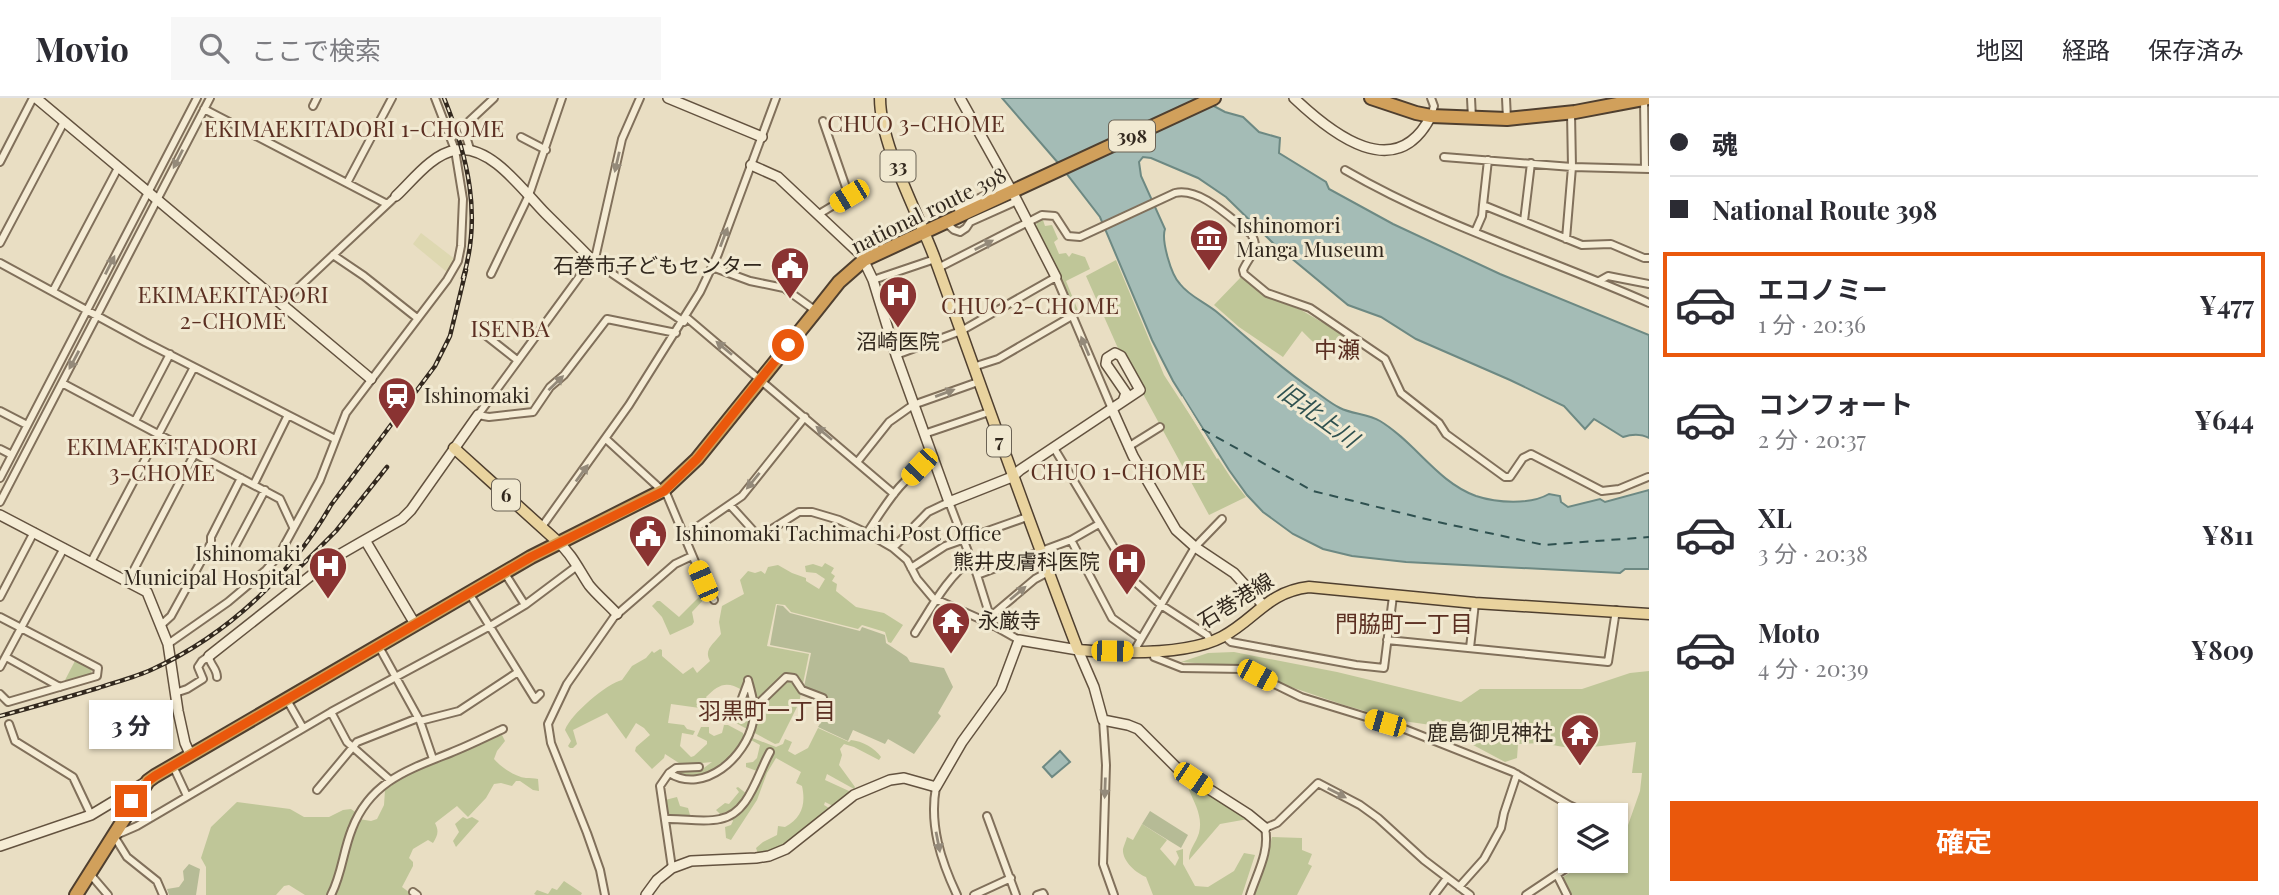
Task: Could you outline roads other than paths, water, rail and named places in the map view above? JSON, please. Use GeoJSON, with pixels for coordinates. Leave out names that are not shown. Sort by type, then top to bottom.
{"type":"FeatureCollection","features":[{"type":"Feature","properties":{"kind":"highway","name":"national route 398"},"geometry":{"type":"LineString","coordinates":[[148,781],[504,572],[558,542],[664,491],[697,459],[839,282],[864,260],[1214,98]]}},
{"type":"Feature","properties":{"kind":"highway"},"geometry":{"type":"LineString","coordinates":[[1371,98],[1431,116],[1507,119],[1571,113],[1646,99]]}},
{"type":"Feature","properties":{"kind":"highway","name":"398"},"geometry":{"type":"LineString","coordinates":[[75,895],[148,781]]}},
{"type":"Feature","properties":{"kind":"main road","name":"33"},"geometry":{"type":"LineString","coordinates":[[880,98],[881,118],[887,138],[925,231]]}},
{"type":"Feature","properties":{"kind":"main road","name":"7"},"geometry":{"type":"LineString","coordinates":[[925,231],[1012,477],[1078,650]]}},
{"type":"Feature","properties":{"kind":"main road","name":"6"},"geometry":{"type":"LineString","coordinates":[[454,448],[558,542]]}},
{"type":"Feature","properties":{"kind":"main road","name":"石巻港線"},"geometry":{"type":"LineString","coordinates":[[1078,650],[1134,652],[1191,648],[1224,636],[1263,605],[1289,590],[1309,587],[1475,603],[1649,614]]}},
{"type":"Feature","properties":{"kind":"street"},"geometry":{"type":"LineString","coordinates":[[1,157],[34,98],[371,379]]}},
{"type":"Feature","properties":{"kind":"street"},"geometry":{"type":"LineString","coordinates":[[0,478],[197,98]]}},
{"type":"Feature","properties":{"kind":"street"},"geometry":{"type":"LineString","coordinates":[[0,502],[210,98]]}},
{"type":"Feature","properties":{"kind":"street"},"geometry":{"type":"LineString","coordinates":[[313,106],[317,98]]}},
{"type":"Feature","properties":{"kind":"street"},"geometry":{"type":"LineString","coordinates":[[348,183],[393,98]]}},
{"type":"Feature","properties":{"kind":"street"},"geometry":{"type":"LineString","coordinates":[[168,644],[228,603],[279,555],[320,480],[346,412],[447,280],[458,261],[464,214],[455,150],[435,98]]}},
{"type":"Feature","properties":{"kind":"street"},"geometry":{"type":"LineString","coordinates":[[470,149],[463,127],[494,98]]}},
{"type":"Feature","properties":{"kind":"street"},"geometry":{"type":"LineString","coordinates":[[491,274],[529,195],[562,98]]}},
{"type":"Feature","properties":{"kind":"street"},"geometry":{"type":"LineString","coordinates":[[175,693],[203,679],[198,667],[202,661],[322,566],[343,551],[402,519],[411,510],[517,360],[592,260],[598,249],[622,139],[640,98]]}},
{"type":"Feature","properties":{"kind":"street"},"geometry":{"type":"LineString","coordinates":[[668,98],[762,137]]}},
{"type":"Feature","properties":{"kind":"street"},"geometry":{"type":"LineString","coordinates":[[541,528],[606,439],[685,319],[712,267],[776,98]]}},
{"type":"Feature","properties":{"kind":"street"},"geometry":{"type":"LineString","coordinates":[[960,98],[1009,185],[960,207],[960,215]]}},
{"type":"Feature","properties":{"kind":"street"},"geometry":{"type":"LineString","coordinates":[[1294,98],[1352,143],[1366,149],[1391,150],[1409,142],[1423,130],[1434,106],[1431,98]]}},
{"type":"Feature","properties":{"kind":"street"},"geometry":{"type":"LineString","coordinates":[[1471,98],[1472,118]]}},
{"type":"Feature","properties":{"kind":"street"},"geometry":{"type":"LineString","coordinates":[[1506,98],[1507,119]]}},
{"type":"Feature","properties":{"kind":"street"},"geometry":{"type":"LineString","coordinates":[[1444,157],[1572,167],[1647,169],[1646,99]]}},
{"type":"Feature","properties":{"kind":"street"},"geometry":{"type":"LineString","coordinates":[[204,109],[387,204]]}},
{"type":"Feature","properties":{"kind":"street"},"geometry":{"type":"LineString","coordinates":[[1566,239],[1572,167],[1571,113]]}},
{"type":"Feature","properties":{"kind":"street"},"geometry":{"type":"LineString","coordinates":[[819,214],[849,196],[822,121]]}},
{"type":"Feature","properties":{"kind":"street"},"geometry":{"type":"LineString","coordinates":[[0,243],[64,122]]}},
{"type":"Feature","properties":{"kind":"street"},"geometry":{"type":"LineString","coordinates":[[521,137],[546,150]]}},
{"type":"Feature","properties":{"kind":"street"},"geometry":{"type":"LineString","coordinates":[[281,304],[436,159],[455,150],[470,149],[504,171],[592,260],[685,319],[858,461],[894,494]]}},
{"type":"Feature","properties":{"kind":"street"},"geometry":{"type":"LineString","coordinates":[[1475,232],[1482,216],[1488,160]]}},
{"type":"Feature","properties":{"kind":"street"},"geometry":{"type":"LineString","coordinates":[[1524,221],[1531,163]]}},
{"type":"Feature","properties":{"kind":"street"},"geometry":{"type":"LineString","coordinates":[[751,165],[778,177],[862,255],[913,405],[972,560],[993,626]]}},
{"type":"Feature","properties":{"kind":"street"},"geometry":{"type":"LineString","coordinates":[[53,291],[118,167]]}},
{"type":"Feature","properties":{"kind":"street"},"geometry":{"type":"LineString","coordinates":[[1345,170],[1381,191],[1533,257],[1649,303]]}},
{"type":"Feature","properties":{"kind":"street"},"geometry":{"type":"LineString","coordinates":[[873,281],[937,264],[1042,215],[1050,214],[1059,219],[1065,233],[1080,237],[1163,198],[1183,191],[1197,194],[1255,239],[1255,250],[1245,265],[1244,274],[1267,293],[1310,308],[1385,359],[1401,394],[1439,424],[1446,434],[1505,477],[1510,477],[1523,458],[1531,454],[1602,491],[1619,489],[1648,477]]}},
{"type":"Feature","properties":{"kind":"street"},"geometry":{"type":"LineString","coordinates":[[945,222],[960,232],[970,222],[1016,199],[1056,277],[1128,447],[1166,514],[1185,539],[1234,573],[1263,605]]}},
{"type":"Feature","properties":{"kind":"street"},"geometry":{"type":"LineString","coordinates":[[1483,205],[1582,245],[1611,244],[1649,258]]}},
{"type":"Feature","properties":{"kind":"street"},"geometry":{"type":"LineString","coordinates":[[333,255],[417,318]]}},
{"type":"Feature","properties":{"kind":"street"},"geometry":{"type":"LineString","coordinates":[[0,263],[335,439]]}},
{"type":"Feature","properties":{"kind":"street"},"geometry":{"type":"LineString","coordinates":[[712,267],[750,281],[784,288],[816,311]]}},
{"type":"Feature","properties":{"kind":"street"},"geometry":{"type":"LineString","coordinates":[[1599,281],[1608,276],[1649,284]]}},
{"type":"Feature","properties":{"kind":"street"},"geometry":{"type":"LineString","coordinates":[[896,355],[961,331],[1056,277]]}},
{"type":"Feature","properties":{"kind":"street"},"geometry":{"type":"LineString","coordinates":[[973,367],[998,359],[1072,316]]}},
{"type":"Feature","properties":{"kind":"street"},"geometry":{"type":"LineString","coordinates":[[478,415],[489,417],[533,412],[550,387],[564,375],[607,319],[676,333]]}},
{"type":"Feature","properties":{"kind":"street"},"geometry":{"type":"LineString","coordinates":[[484,334],[517,360]]}},
{"type":"Feature","properties":{"kind":"street"},"geometry":{"type":"LineString","coordinates":[[893,548],[928,512],[1012,477],[1140,390],[1121,356],[1115,353],[1107,358],[1106,364],[1126,393],[1123,401]]}},
{"type":"Feature","properties":{"kind":"street"},"geometry":{"type":"LineString","coordinates":[[135,422],[170,354]]}},
{"type":"Feature","properties":{"kind":"street"},"geometry":{"type":"LineString","coordinates":[[91,562],[194,367]]}},
{"type":"Feature","properties":{"kind":"street"},"geometry":{"type":"LineString","coordinates":[[858,461],[889,422],[913,405],[978,382]]}},
{"type":"Feature","properties":{"kind":"street"},"geometry":{"type":"LineString","coordinates":[[62,383],[265,490],[282,501],[293,527]]}},
{"type":"Feature","properties":{"kind":"street"},"geometry":{"type":"LineString","coordinates":[[0,411],[27,425]]}},
{"type":"Feature","properties":{"kind":"street"},"geometry":{"type":"LineString","coordinates":[[924,434],[989,412]]}},
{"type":"Feature","properties":{"kind":"street"},"geometry":{"type":"LineString","coordinates":[[254,484],[288,415]]}},
{"type":"Feature","properties":{"kind":"street"},"geometry":{"type":"LineString","coordinates":[[684,536],[741,496],[805,417]]}},
{"type":"Feature","properties":{"kind":"street"},"geometry":{"type":"LineString","coordinates":[[1128,447],[1160,427]]}},
{"type":"Feature","properties":{"kind":"street"},"geometry":{"type":"LineString","coordinates":[[606,439],[664,491],[706,588],[714,600]]}},
{"type":"Feature","properties":{"kind":"street"},"geometry":{"type":"LineString","coordinates":[[1054,448],[1134,581],[1161,605],[1199,629],[1211,642]]}},
{"type":"Feature","properties":{"kind":"street"},"geometry":{"type":"LineString","coordinates":[[0,449],[12,455]]}},
{"type":"Feature","properties":{"kind":"street"},"geometry":{"type":"LineString","coordinates":[[128,580],[195,453]]}},
{"type":"Feature","properties":{"kind":"street"},"geometry":{"type":"LineString","coordinates":[[867,533],[894,494],[919,467],[934,460]]}},
{"type":"Feature","properties":{"kind":"street"},"geometry":{"type":"LineString","coordinates":[[160,626],[172,617],[241,478]]}},
{"type":"Feature","properties":{"kind":"street"},"geometry":{"type":"LineString","coordinates":[[232,552],[265,490]]}},
{"type":"Feature","properties":{"kind":"street"},"geometry":{"type":"LineString","coordinates":[[730,505],[759,537],[799,512],[812,512],[839,520],[893,548],[907,560],[917,579],[936,600],[1019,640],[1078,650],[1094,687],[1103,720],[1106,765],[1103,864],[1114,895]]}},
{"type":"Feature","properties":{"kind":"street"},"geometry":{"type":"LineString","coordinates":[[0,515],[147,592],[168,644],[175,693],[185,743],[190,754]]}},
{"type":"Feature","properties":{"kind":"street"},"geometry":{"type":"LineString","coordinates":[[911,568],[945,545],[1027,517]]}},
{"type":"Feature","properties":{"kind":"street"},"geometry":{"type":"LineString","coordinates":[[1134,652],[1195,547],[1222,519]]}},
{"type":"Feature","properties":{"kind":"street"},"geometry":{"type":"LineString","coordinates":[[977,575],[1071,540],[1099,524]]}},
{"type":"Feature","properties":{"kind":"street"},"geometry":{"type":"LineString","coordinates":[[0,597],[34,532]]}},
{"type":"Feature","properties":{"kind":"street"},"geometry":{"type":"LineString","coordinates":[[365,540],[415,624]]}},
{"type":"Feature","properties":{"kind":"street"},"geometry":{"type":"LineString","coordinates":[[1071,540],[1112,618],[1140,638]]}},
{"type":"Feature","properties":{"kind":"street"},"geometry":{"type":"LineString","coordinates":[[558,542],[592,589],[617,614]]}},
{"type":"Feature","properties":{"kind":"street"},"geometry":{"type":"LineString","coordinates":[[0,667],[64,548]]}},
{"type":"Feature","properties":{"kind":"street"},"geometry":{"type":"LineString","coordinates":[[605,895],[600,870],[548,731],[550,716],[567,684],[617,614],[675,564],[692,556]]}},
{"type":"Feature","properties":{"kind":"street"},"geometry":{"type":"LineString","coordinates":[[915,633],[936,600],[964,565],[972,560]]}},
{"type":"Feature","properties":{"kind":"street"},"geometry":{"type":"LineString","coordinates":[[163,895],[157,881],[127,857],[114,836],[136,826],[331,712],[489,626],[525,605],[577,566]]}},
{"type":"Feature","properties":{"kind":"street"},"geometry":{"type":"LineString","coordinates":[[504,572],[525,605]]}},
{"type":"Feature","properties":{"kind":"street"},"geometry":{"type":"LineString","coordinates":[[990,617],[1035,579],[1048,572]]}},
{"type":"Feature","properties":{"kind":"street"},"geometry":{"type":"LineString","coordinates":[[469,593],[535,699],[540,694]]}},
{"type":"Feature","properties":{"kind":"street"},"geometry":{"type":"LineString","coordinates":[[1224,636],[1231,642],[1384,668],[1393,596]]}},
{"type":"Feature","properties":{"kind":"street"},"geometry":{"type":"LineString","coordinates":[[1470,648],[1475,603]]}},
{"type":"Feature","properties":{"kind":"street"},"geometry":{"type":"LineString","coordinates":[[1387,640],[1608,662],[1616,610]]}},
{"type":"Feature","properties":{"kind":"street"},"geometry":{"type":"LineString","coordinates":[[0,617],[98,668],[97,677],[8,702],[0,694]]}},
{"type":"Feature","properties":{"kind":"street"},"geometry":{"type":"LineString","coordinates":[[957,895],[942,859],[933,814],[936,787],[962,741],[1001,688],[1019,640]]}},
{"type":"Feature","properties":{"kind":"street"},"geometry":{"type":"LineString","coordinates":[[377,645],[419,719],[433,759]]}},
{"type":"Feature","properties":{"kind":"street"},"geometry":{"type":"LineString","coordinates":[[1154,650],[1154,657],[1182,668],[1243,669],[1301,696],[1402,728],[1517,775],[1567,803]]}},
{"type":"Feature","properties":{"kind":"street"},"geometry":{"type":"LineString","coordinates":[[209,656],[217,677]]}},
{"type":"Feature","properties":{"kind":"street"},"geometry":{"type":"LineString","coordinates":[[6,657],[60,687]]}},
{"type":"Feature","properties":{"kind":"street"},"geometry":{"type":"LineString","coordinates":[[317,790],[357,742],[419,719],[459,711],[518,672]]}},
{"type":"Feature","properties":{"kind":"street"},"geometry":{"type":"LineString","coordinates":[[755,707],[786,677],[793,678],[802,690],[823,698]]}},
{"type":"Feature","properties":{"kind":"street"},"geometry":{"type":"LineString","coordinates":[[668,773],[698,780],[731,762],[750,734],[755,707],[748,680],[738,709]]}},
{"type":"Feature","properties":{"kind":"street"},"geometry":{"type":"LineString","coordinates":[[286,698],[303,728]]}},
{"type":"Feature","properties":{"kind":"street"},"geometry":{"type":"LineString","coordinates":[[331,712],[347,742],[390,780]]}},
{"type":"Feature","properties":{"kind":"street"},"geometry":{"type":"LineString","coordinates":[[1103,720],[1138,729],[1179,770],[1248,814],[1265,828],[1267,841],[1264,856],[1250,895]]}},
{"type":"Feature","properties":{"kind":"street"},"geometry":{"type":"LineString","coordinates":[[9,724],[15,741],[73,777],[91,815]]}},
{"type":"Feature","properties":{"kind":"street"},"geometry":{"type":"LineString","coordinates":[[331,895],[340,878],[352,828],[368,799],[402,772],[503,729]]}},
{"type":"Feature","properties":{"kind":"street"},"geometry":{"type":"LineString","coordinates":[[666,819],[719,820],[732,815],[748,797],[770,752]]}},
{"type":"Feature","properties":{"kind":"street"},"geometry":{"type":"LineString","coordinates":[[172,765],[187,796]]}},
{"type":"Feature","properties":{"kind":"street"},"geometry":{"type":"LineString","coordinates":[[672,869],[660,786],[668,773],[676,768],[699,767]]}},
{"type":"Feature","properties":{"kind":"street"},"geometry":{"type":"LineString","coordinates":[[1460,887],[1484,859],[1501,828],[1517,775]]}},
{"type":"Feature","properties":{"kind":"street"},"geometry":{"type":"LineString","coordinates":[[646,895],[657,880],[672,869],[691,861],[769,856],[786,849],[854,795],[890,780],[904,778],[936,787]]}},
{"type":"Feature","properties":{"kind":"street"},"geometry":{"type":"LineString","coordinates":[[0,846],[91,815],[148,781]]}},
{"type":"Feature","properties":{"kind":"street"},"geometry":{"type":"LineString","coordinates":[[1265,828],[1277,824],[1318,783],[1369,811],[1470,895]]}},
{"type":"Feature","properties":{"kind":"street"},"geometry":{"type":"LineString","coordinates":[[124,796],[131,801],[131,810]]}},
{"type":"Feature","properties":{"kind":"street"},"geometry":{"type":"LineString","coordinates":[[987,816],[1016,895]]}},
{"type":"Feature","properties":{"kind":"street"},"geometry":{"type":"LineString","coordinates":[[1526,895],[1560,873]]}},
{"type":"Feature","properties":{"kind":"street"},"geometry":{"type":"LineString","coordinates":[[90,874],[108,895]]}},
{"type":"Feature","properties":{"kind":"street"},"geometry":{"type":"LineString","coordinates":[[1557,875],[1567,895]]}},
{"type":"Feature","properties":{"kind":"street"},"geometry":{"type":"LineString","coordinates":[[974,895],[1011,878]]}},
{"type":"Feature","properties":{"kind":"street"},"geometry":{"type":"LineString","coordinates":[[1434,895],[1447,878]]}},
{"type":"Feature","properties":{"kind":"street"},"geometry":{"type":"LineString","coordinates":[[1037,895],[1044,895]]}},
{"type":"Feature","properties":{"kind":"water","name":"旧北上川"},"geometry":{"type":"Polygon","coordinates":[[[1002,98],[1199,98],[1225,112],[1243,117],[1259,132],[1280,138],[1279,153],[1326,182],[1329,189],[1393,224],[1500,274],[1649,335],[1649,438],[1636,434],[1623,437],[1594,419],[1585,429],[1564,406],[1416,339],[1381,317],[1348,305],[1273,243],[1226,197],[1198,178],[1151,158],[1143,157],[1139,162],[1141,176],[1165,229],[1164,241],[1170,266],[1177,280],[1188,292],[1218,313],[1276,363],[1336,406],[1380,421],[1449,481],[1476,496],[1513,502],[1533,500],[1549,494],[1560,496],[1561,502],[1568,507],[1600,499],[1605,502],[1649,490],[1649,569],[1625,569],[1620,573],[1406,562],[1352,556],[1323,549],[1293,534],[1263,512],[1229,470],[1173,381],[1152,340],[1100,217],[1002,98]]]}},
{"type":"Feature","properties":{"kind":"water"},"geometry":{"type":"Polygon","coordinates":[[[1060,751],[1070,762],[1052,777],[1043,767],[1060,751]]]}},
{"type":"Feature","properties":{"kind":"railway"},"geometry":{"type":"LineString","coordinates":[[444,98],[460,142],[470,187],[471,232],[463,278]]}},
{"type":"Feature","properties":{"kind":"railway"},"geometry":{"type":"LineString","coordinates":[[0,716],[153,669],[180,655],[231,621],[277,579],[435,366],[450,336],[466,270]]}},
{"type":"Feature","properties":{"kind":"railway"},"geometry":{"type":"LineString","coordinates":[[290,577],[336,531],[387,467]]}},
{"type":"Feature","properties":{"kind":"place","name":"Ishinomori Manga Museum"},"geometry":{"type":"Point","coordinates":[1209,272]}},
{"type":"Feature","properties":{"kind":"place","name":"石巻市子どもセンター"},"geometry":{"type":"Point","coordinates":[790,300]}},
{"type":"Feature","properties":{"kind":"place","name":"沼崎医院"},"geometry":{"type":"Point","coordinates":[898,329]}},
{"type":"Feature","properties":{"kind":"place","name":"Ishinomaki"},"geometry":{"type":"Point","coordinates":[397,430]}},
{"type":"Feature","properties":{"kind":"place","name":"Ishinomaki Tachimachi Post Office"},"geometry":{"type":"Point","coordinates":[648,568]}},
{"type":"Feature","properties":{"kind":"place","name":"熊井皮膚科医院"},"geometry":{"type":"Point","coordinates":[1127,596]}},
{"type":"Feature","properties":{"kind":"place","name":"Ishinomaki Municipal Hospital"},"geometry":{"type":"Point","coordinates":[328,600]}},
{"type":"Feature","properties":{"kind":"place","name":"永厳寺"},"geometry":{"type":"Point","coordinates":[951,655]}},
{"type":"Feature","properties":{"kind":"place","name":"鹿島御児神社"},"geometry":{"type":"Point","coordinates":[1580,767]}},
{"type":"Feature","properties":{"kind":"district","name":"CHUO 3-CHOME"},"geometry":{"type":"Point","coordinates":[916,124]}},
{"type":"Feature","properties":{"kind":"district","name":"EKIMAEKITADORI 1-CHOME"},"geometry":{"type":"Point","coordinates":[354,129]}},
{"type":"Feature","properties":{"kind":"district","name":"CHUO 2-CHOME"},"geometry":{"type":"Point","coordinates":[1030,306]}},
{"type":"Feature","properties":{"kind":"district","name":"EKIMAEKITADORI 2-CHOME"},"geometry":{"type":"Point","coordinates":[233,308]}},
{"type":"Feature","properties":{"kind":"district","name":"ISENBA"},"geometry":{"type":"Point","coordinates":[510,329]}},
{"type":"Feature","properties":{"kind":"district","name":"中瀬"},"geometry":{"type":"Point","coordinates":[1337,350]}},
{"type":"Feature","properties":{"kind":"district","name":"EKIMAEKITADORI 3-CHOME"},"geometry":{"type":"Point","coordinates":[162,460]}},
{"type":"Feature","properties":{"kind":"district","name":"CHUO 1-CHOME"},"geometry":{"type":"Point","coordinates":[1118,472]}},
{"type":"Feature","properties":{"kind":"district","name":"門脇町一丁目"},"geometry":{"type":"Point","coordinates":[1404,624]}},
{"type":"Feature","properties":{"kind":"district","name":"羽黒町一丁目"},"geometry":{"type":"Point","coordinates":[767,711]}}]}
